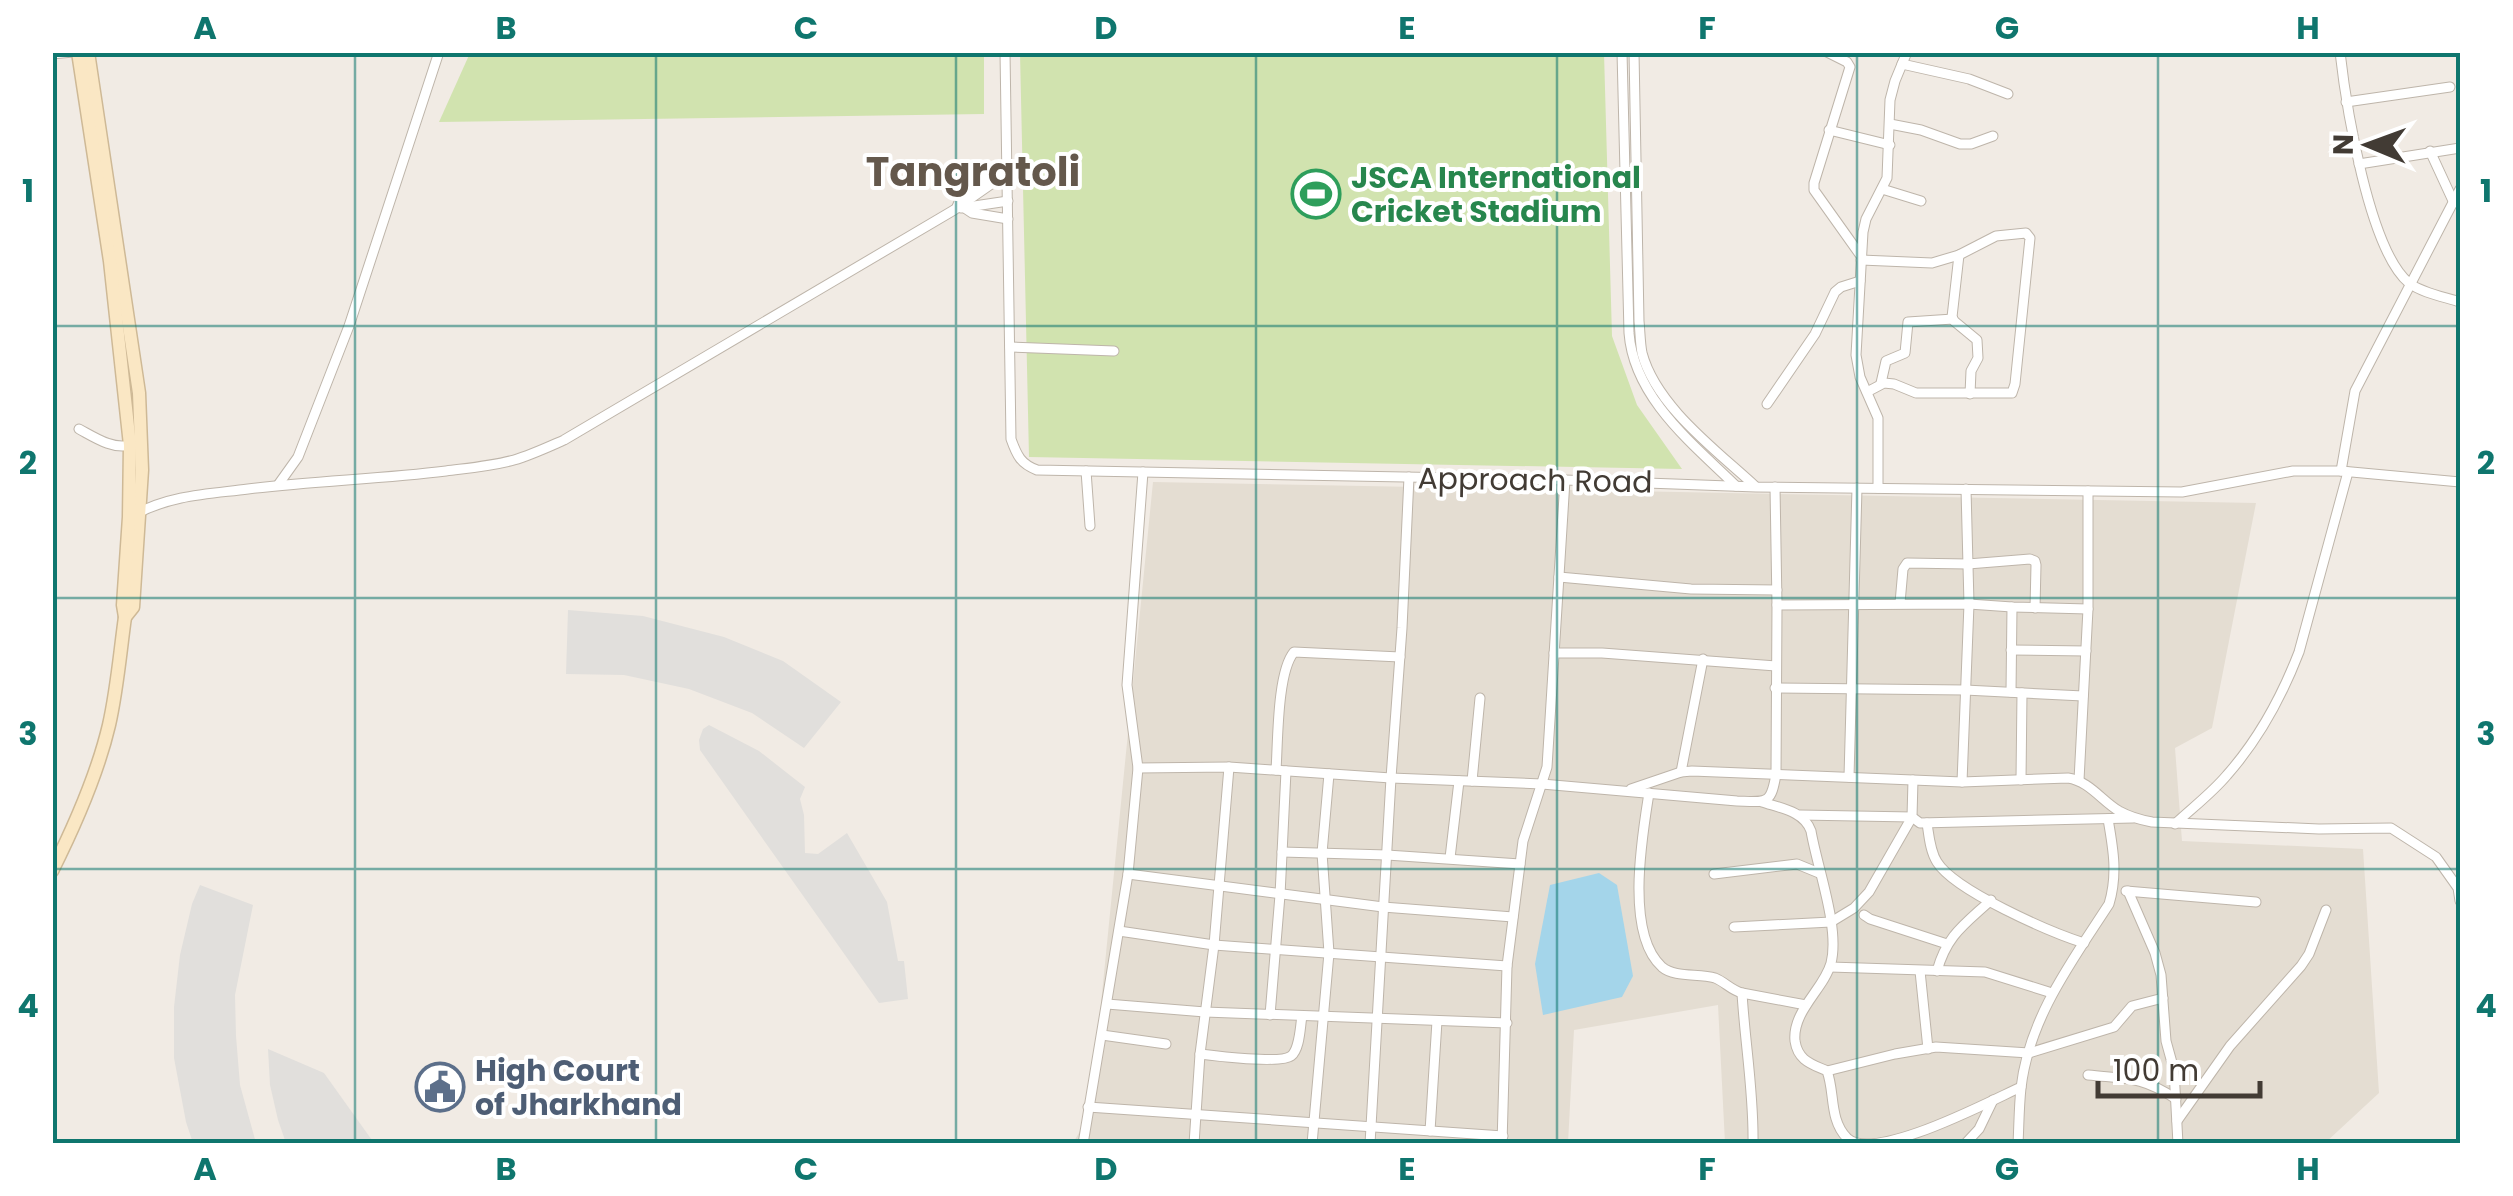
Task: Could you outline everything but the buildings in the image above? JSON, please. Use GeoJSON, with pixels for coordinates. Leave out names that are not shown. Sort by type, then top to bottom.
{"type":"FeatureCollection","features":[{"type":"Feature","properties":{"kind":"main road"},"geometry":{"type":"LineString","coordinates":[[76,52],[110,262],[135,514]]}},
{"type":"Feature","properties":{"kind":"main road"},"geometry":{"type":"LineString","coordinates":[[52,871],[72,831],[103,746],[115,697],[125,617],[133,606],[142,434],[88,52]]}},
{"type":"Feature","properties":{"kind":"street"},"geometry":{"type":"LineString","coordinates":[[54,57],[76,52]]}},
{"type":"Feature","properties":{"kind":"street"},"geometry":{"type":"LineString","coordinates":[[278,486],[298,457],[343,343],[440,52]]}},
{"type":"Feature","properties":{"kind":"street","name":"Approach Road"},"geometry":{"type":"LineString","coordinates":[[1006,52],[1011,439],[1024,465],[1037,470],[1756,487],[2182,492],[2292,472],[2344,471],[2460,482]]}},
{"type":"Feature","properties":{"kind":"street"},"geometry":{"type":"LineString","coordinates":[[1622,52],[1632,357],[1647,388],[1672,422],[1736,486]]}},
{"type":"Feature","properties":{"kind":"street"},"geometry":{"type":"LineString","coordinates":[[1634,52],[1642,354],[1674,410],[1756,487]]}},
{"type":"Feature","properties":{"kind":"street"},"geometry":{"type":"LineString","coordinates":[[1828,52],[1850,66],[1814,190],[1861,258],[1923,264],[1960,255],[2002,234],[2030,236],[2015,389],[2010,394],[1913,393],[1894,384],[1881,384],[1867,392]]}},
{"type":"Feature","properties":{"kind":"street"},"geometry":{"type":"LineString","coordinates":[[1878,488],[1876,412],[1856,356],[1861,258],[1864,225],[1889,172],[1892,91],[1907,52]]}},
{"type":"Feature","properties":{"kind":"street"},"geometry":{"type":"LineString","coordinates":[[2340,52],[2360,164],[2384,245],[2411,284],[2460,302]]}},
{"type":"Feature","properties":{"kind":"street"},"geometry":{"type":"LineString","coordinates":[[1902,64],[1969,79],[2008,94]]}},
{"type":"Feature","properties":{"kind":"street"},"geometry":{"type":"LineString","coordinates":[[2346,102],[2450,87]]}},
{"type":"Feature","properties":{"kind":"street"},"geometry":{"type":"LineString","coordinates":[[1890,124],[1915,128],[1960,144],[1993,136]]}},
{"type":"Feature","properties":{"kind":"street"},"geometry":{"type":"LineString","coordinates":[[1829,130],[1890,145]]}},
{"type":"Feature","properties":{"kind":"street"},"geometry":{"type":"LineString","coordinates":[[2360,164],[2460,148]]}},
{"type":"Feature","properties":{"kind":"street"},"geometry":{"type":"LineString","coordinates":[[2430,151],[2454,203]]}},
{"type":"Feature","properties":{"kind":"street"},"geometry":{"type":"LineString","coordinates":[[958,208],[962,194],[1007,169]]}},
{"type":"Feature","properties":{"kind":"street"},"geometry":{"type":"LineString","coordinates":[[1882,189],[1921,201]]}},
{"type":"Feature","properties":{"kind":"street"},"geometry":{"type":"LineString","coordinates":[[2175,824],[2236,764],[2288,680],[2299,652],[2344,471],[2355,391],[2460,189]]}},
{"type":"Feature","properties":{"kind":"street"},"geometry":{"type":"LineString","coordinates":[[135,514],[177,498],[414,476],[513,460],[541,450],[958,208],[1008,201]]}},
{"type":"Feature","properties":{"kind":"street"},"geometry":{"type":"LineString","coordinates":[[958,208],[1008,219]]}},
{"type":"Feature","properties":{"kind":"street"},"geometry":{"type":"LineString","coordinates":[[1953,319],[1960,255]]}},
{"type":"Feature","properties":{"kind":"street"},"geometry":{"type":"LineString","coordinates":[[1767,404],[1816,334],[1835,292],[1860,282]]}},
{"type":"Feature","properties":{"kind":"street"},"geometry":{"type":"LineString","coordinates":[[1881,384],[1886,361],[1905,352],[1908,322],[1953,319],[1976,340],[1978,358],[1971,371],[1970,394]]}},
{"type":"Feature","properties":{"kind":"street"},"geometry":{"type":"LineString","coordinates":[[1010,347],[1114,351]]}},
{"type":"Feature","properties":{"kind":"street"},"geometry":{"type":"LineString","coordinates":[[79,429],[100,440],[130,445]]}},
{"type":"Feature","properties":{"kind":"street"},"geometry":{"type":"LineString","coordinates":[[1086,471],[1090,526]]}},
{"type":"Feature","properties":{"kind":"street"},"geometry":{"type":"LineString","coordinates":[[1083,1144],[1120,931],[1138,768],[1127,685],[1143,472]]}},
{"type":"Feature","properties":{"kind":"street"},"geometry":{"type":"LineString","coordinates":[[1370,1144],[1408,477]]}},
{"type":"Feature","properties":{"kind":"street"},"geometry":{"type":"LineString","coordinates":[[1088,1107],[1430,1131],[1502,1140],[1512,917],[1528,824],[1547,767],[1565,480]]}},
{"type":"Feature","properties":{"kind":"street"},"geometry":{"type":"LineString","coordinates":[[1762,802],[1769,799],[1776,774],[1776,487]]}},
{"type":"Feature","properties":{"kind":"street"},"geometry":{"type":"LineString","coordinates":[[1849,777],[1857,488]]}},
{"type":"Feature","properties":{"kind":"street"},"geometry":{"type":"LineString","coordinates":[[1962,782],[1970,604],[1966,490]]}},
{"type":"Feature","properties":{"kind":"street"},"geometry":{"type":"LineString","coordinates":[[2079,780],[2088,609],[2088,491]]}},
{"type":"Feature","properties":{"kind":"street"},"geometry":{"type":"LineString","coordinates":[[1900,603],[1907,562],[2034,560],[2035,608]]}},
{"type":"Feature","properties":{"kind":"street"},"geometry":{"type":"LineString","coordinates":[[1559,577],[1691,589],[1777,590]]}},
{"type":"Feature","properties":{"kind":"street"},"geometry":{"type":"LineString","coordinates":[[1777,604],[1970,604],[2088,609]]}},
{"type":"Feature","properties":{"kind":"street"},"geometry":{"type":"LineString","coordinates":[[2012,608],[2021,780]]}},
{"type":"Feature","properties":{"kind":"street"},"geometry":{"type":"LineString","coordinates":[[2012,650],[2086,652]]}},
{"type":"Feature","properties":{"kind":"street"},"geometry":{"type":"LineString","coordinates":[[1270,1015],[1282,852],[1284,675],[1290,656],[1294,652],[1400,657]]}},
{"type":"Feature","properties":{"kind":"street"},"geometry":{"type":"LineString","coordinates":[[1554,653],[1776,666]]}},
{"type":"Feature","properties":{"kind":"street"},"geometry":{"type":"LineString","coordinates":[[1681,772],[1703,660]]}},
{"type":"Feature","properties":{"kind":"street"},"geometry":{"type":"LineString","coordinates":[[1775,688],[2083,696]]}},
{"type":"Feature","properties":{"kind":"street"},"geometry":{"type":"LineString","coordinates":[[1472,781],[1480,698]]}},
{"type":"Feature","properties":{"kind":"street"},"geometry":{"type":"LineString","coordinates":[[1138,768],[1229,767],[1542,784],[1762,802],[1800,815],[1912,817]]}},
{"type":"Feature","properties":{"kind":"street"},"geometry":{"type":"LineString","coordinates":[[1194,1144],[1229,767]]}},
{"type":"Feature","properties":{"kind":"street"},"geometry":{"type":"LineString","coordinates":[[1624,791],[1681,772],[1962,782],[2079,780],[2118,810],[2136,818]]}},
{"type":"Feature","properties":{"kind":"street"},"geometry":{"type":"LineString","coordinates":[[1312,1144],[1329,953],[1322,853],[1330,774]]}},
{"type":"Feature","properties":{"kind":"street"},"geometry":{"type":"LineString","coordinates":[[1450,858],[1459,780]]}},
{"type":"Feature","properties":{"kind":"street"},"geometry":{"type":"LineString","coordinates":[[1734,927],[1831,922],[1861,902],[1912,817],[1912,780]]}},
{"type":"Feature","properties":{"kind":"street"},"geometry":{"type":"LineString","coordinates":[[1649,793],[1640,852],[1639,902],[1644,933],[1661,966],[1670,972],[1716,978],[1742,993],[1806,1005]]}},
{"type":"Feature","properties":{"kind":"street"},"geometry":{"type":"LineString","coordinates":[[1800,815],[1809,824],[1833,942],[1830,967],[1806,1005],[1796,1031],[1798,1052],[1807,1063],[1827,1071],[1928,1048],[2029,1053],[2114,1027],[2136,1004],[2163,998]]}},
{"type":"Feature","properties":{"kind":"street"},"geometry":{"type":"LineString","coordinates":[[1912,817],[1927,824],[2136,818],[2175,824],[2319,830],[2391,828],[2436,857],[2458,888],[2460,902]]}},
{"type":"Feature","properties":{"kind":"street"},"geometry":{"type":"LineString","coordinates":[[2018,1144],[2021,1087],[2034,1035],[2052,993],[2109,904],[2113,890],[2115,858],[2108,819]]}},
{"type":"Feature","properties":{"kind":"street"},"geometry":{"type":"LineString","coordinates":[[1927,824],[1941,868],[2033,924],[2084,943]]}},
{"type":"Feature","properties":{"kind":"street"},"geometry":{"type":"LineString","coordinates":[[1282,852],[1520,864]]}},
{"type":"Feature","properties":{"kind":"street"},"geometry":{"type":"LineString","coordinates":[[1714,874],[1797,864],[1819,873]]}},
{"type":"Feature","properties":{"kind":"street"},"geometry":{"type":"LineString","coordinates":[[1128,874],[1384,907],[1512,917]]}},
{"type":"Feature","properties":{"kind":"street"},"geometry":{"type":"LineString","coordinates":[[2113,890],[2256,902]]}},
{"type":"Feature","properties":{"kind":"street"},"geometry":{"type":"LineString","coordinates":[[2128,891],[2161,975],[2166,1040],[2174,1070],[2178,1144]]}},
{"type":"Feature","properties":{"kind":"street"},"geometry":{"type":"LineString","coordinates":[[1937,971],[1953,934],[1990,900]]}},
{"type":"Feature","properties":{"kind":"street"},"geometry":{"type":"LineString","coordinates":[[2177,1121],[2230,1046],[2301,966],[2326,910]]}},
{"type":"Feature","properties":{"kind":"street"},"geometry":{"type":"LineString","coordinates":[[1864,914],[1947,944]]}},
{"type":"Feature","properties":{"kind":"street"},"geometry":{"type":"LineString","coordinates":[[1120,931],[1214,945],[1508,966]]}},
{"type":"Feature","properties":{"kind":"street"},"geometry":{"type":"LineString","coordinates":[[1830,967],[1985,972],[2052,993]]}},
{"type":"Feature","properties":{"kind":"street"},"geometry":{"type":"LineString","coordinates":[[1920,971],[1928,1048]]}},
{"type":"Feature","properties":{"kind":"street"},"geometry":{"type":"LineString","coordinates":[[1742,993],[1753,1095],[1753,1144]]}},
{"type":"Feature","properties":{"kind":"street"},"geometry":{"type":"LineString","coordinates":[[1107,1004],[1204,1012],[1507,1023]]}},
{"type":"Feature","properties":{"kind":"street"},"geometry":{"type":"LineString","coordinates":[[1200,1054],[1287,1058],[1296,1051],[1302,1016]]}},
{"type":"Feature","properties":{"kind":"street"},"geometry":{"type":"LineString","coordinates":[[1430,1131],[1436,1021]]}},
{"type":"Feature","properties":{"kind":"street"},"geometry":{"type":"LineString","coordinates":[[1102,1035],[1166,1044]]}},
{"type":"Feature","properties":{"kind":"street"},"geometry":{"type":"LineString","coordinates":[[1827,1071],[1841,1130],[1851,1142],[1858,1143],[1892,1142],[2021,1087]]}},
{"type":"Feature","properties":{"kind":"street"},"geometry":{"type":"LineString","coordinates":[[2088,1075],[2141,1080],[2176,1099]]}},
{"type":"Feature","properties":{"kind":"street"},"geometry":{"type":"LineString","coordinates":[[1965,1144],[1979,1129],[1993,1100]]}},
{"type":"Feature","properties":{"kind":"shaded area"},"geometry":{"type":"Polygon","coordinates":[[[1153,482],[2256,503],[2212,728],[2175,748],[2182,841],[2363,849],[2379,1093],[2325,1143],[1725,1143],[1718,1005],[1574,1030],[1568,1143],[1021,1144],[1022,1139],[1073,1143],[1090,1114],[1153,482]]]}},
{"type":"Feature","properties":{"kind":"shaded area"},"geometry":{"type":"Polygon","coordinates":[[[568,610],[643,616],[724,637],[783,661],[841,702],[804,748],[752,713],[689,689],[624,675],[566,674],[568,610]]]}},
{"type":"Feature","properties":{"kind":"shaded area"},"geometry":{"type":"Polygon","coordinates":[[[709,725],[759,751],[805,787],[800,799],[805,853],[818,854],[847,833],[887,902],[898,961],[904,961],[908,999],[879,1003],[700,750],[699,740],[709,725]]]}},
{"type":"Feature","properties":{"kind":"shaded area"},"geometry":{"type":"Polygon","coordinates":[[[200,885],[253,905],[235,995],[240,1085],[256,1143],[193,1143],[186,1122],[174,1058],[174,1007],[180,955],[200,885]]]}},
{"type":"Feature","properties":{"kind":"shaded area"},"geometry":{"type":"Polygon","coordinates":[[[268,1049],[324,1073],[374,1143],[286,1143],[270,1085],[268,1049]]]}},
{"type":"Feature","properties":{"kind":"green space"},"geometry":{"type":"Polygon","coordinates":[[[470,53],[984,53],[984,114],[439,122],[470,53]]]}},
{"type":"Feature","properties":{"kind":"green space","name":"JSCA International Cricket Stadium"},"geometry":{"type":"Polygon","coordinates":[[[1020,53],[1604,53],[1612,336],[1637,405],[1682,469],[1029,457],[1020,53]]]}},
{"type":"Feature","properties":{"kind":"water"},"geometry":{"type":"Polygon","coordinates":[[[1599,873],[1617,885],[1633,976],[1622,997],[1543,1015],[1535,964],[1550,885],[1599,873]]]}},
{"type":"Feature","properties":{"kind":"place","name":"JSCA International Cricket Stadium"},"geometry":{"type":"Point","coordinates":[1316,194]}},
{"type":"Feature","properties":{"kind":"place","name":"High Court of Jharkhand"},"geometry":{"type":"Point","coordinates":[440,1087]}},
{"type":"Feature","properties":{"kind":"district","name":"Tangratoli"},"geometry":{"type":"Point","coordinates":[973,172]}}]}
